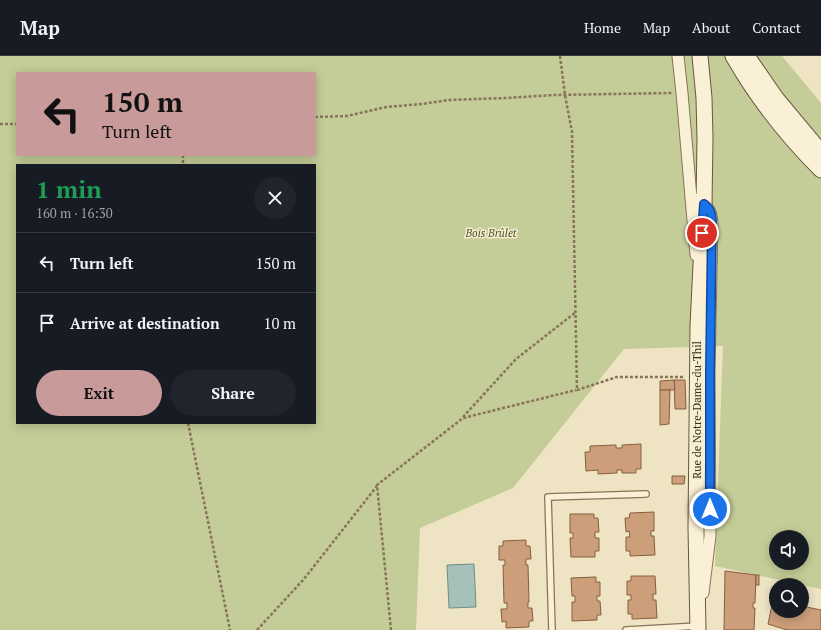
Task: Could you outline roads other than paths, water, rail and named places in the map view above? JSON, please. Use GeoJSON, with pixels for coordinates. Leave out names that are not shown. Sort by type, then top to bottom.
{"type":"FeatureCollection","features":[{"type":"Feature","properties":{"kind":"main road"},"geometry":{"type":"LineString","coordinates":[[698,200],[705,120],[700,56]]}},
{"type":"Feature","properties":{"kind":"main road"},"geometry":{"type":"LineString","coordinates":[[733,56],[745,77],[769,111],[796,144],[821,170]]}},
{"type":"Feature","properties":{"kind":"main road"},"geometry":{"type":"LineString","coordinates":[[747,56],[766,85],[798,126],[821,152]]}},
{"type":"Feature","properties":{"kind":"main road","name":"Rue de Notre-Dame-du-Thil"},"geometry":{"type":"LineString","coordinates":[[698,200],[699,290],[696,528],[698,628]]}},
{"type":"Feature","properties":{"kind":"street","name":"Rue de Notre-Dame-du-Thil"},"geometry":{"type":"LineString","coordinates":[[678,56],[698,200],[708,207],[711,212],[712,223],[710,536],[698,628]]}},
{"type":"Feature","properties":{"kind":"lane"},"geometry":{"type":"LineString","coordinates":[[552,630],[548,498],[646,494]]}},
{"type":"Feature","properties":{"kind":"lane"},"geometry":{"type":"LineString","coordinates":[[626,630],[698,628]]}},
{"type":"Feature","properties":{"kind":"water"},"geometry":{"type":"Polygon","coordinates":[[[474,564],[476,607],[449,608],[447,565],[474,564]]]}},
{"type":"Feature","properties":{"kind":"park label","name":"Bois Brûlet"},"geometry":{"type":"Point","coordinates":[491,233]}}]}
